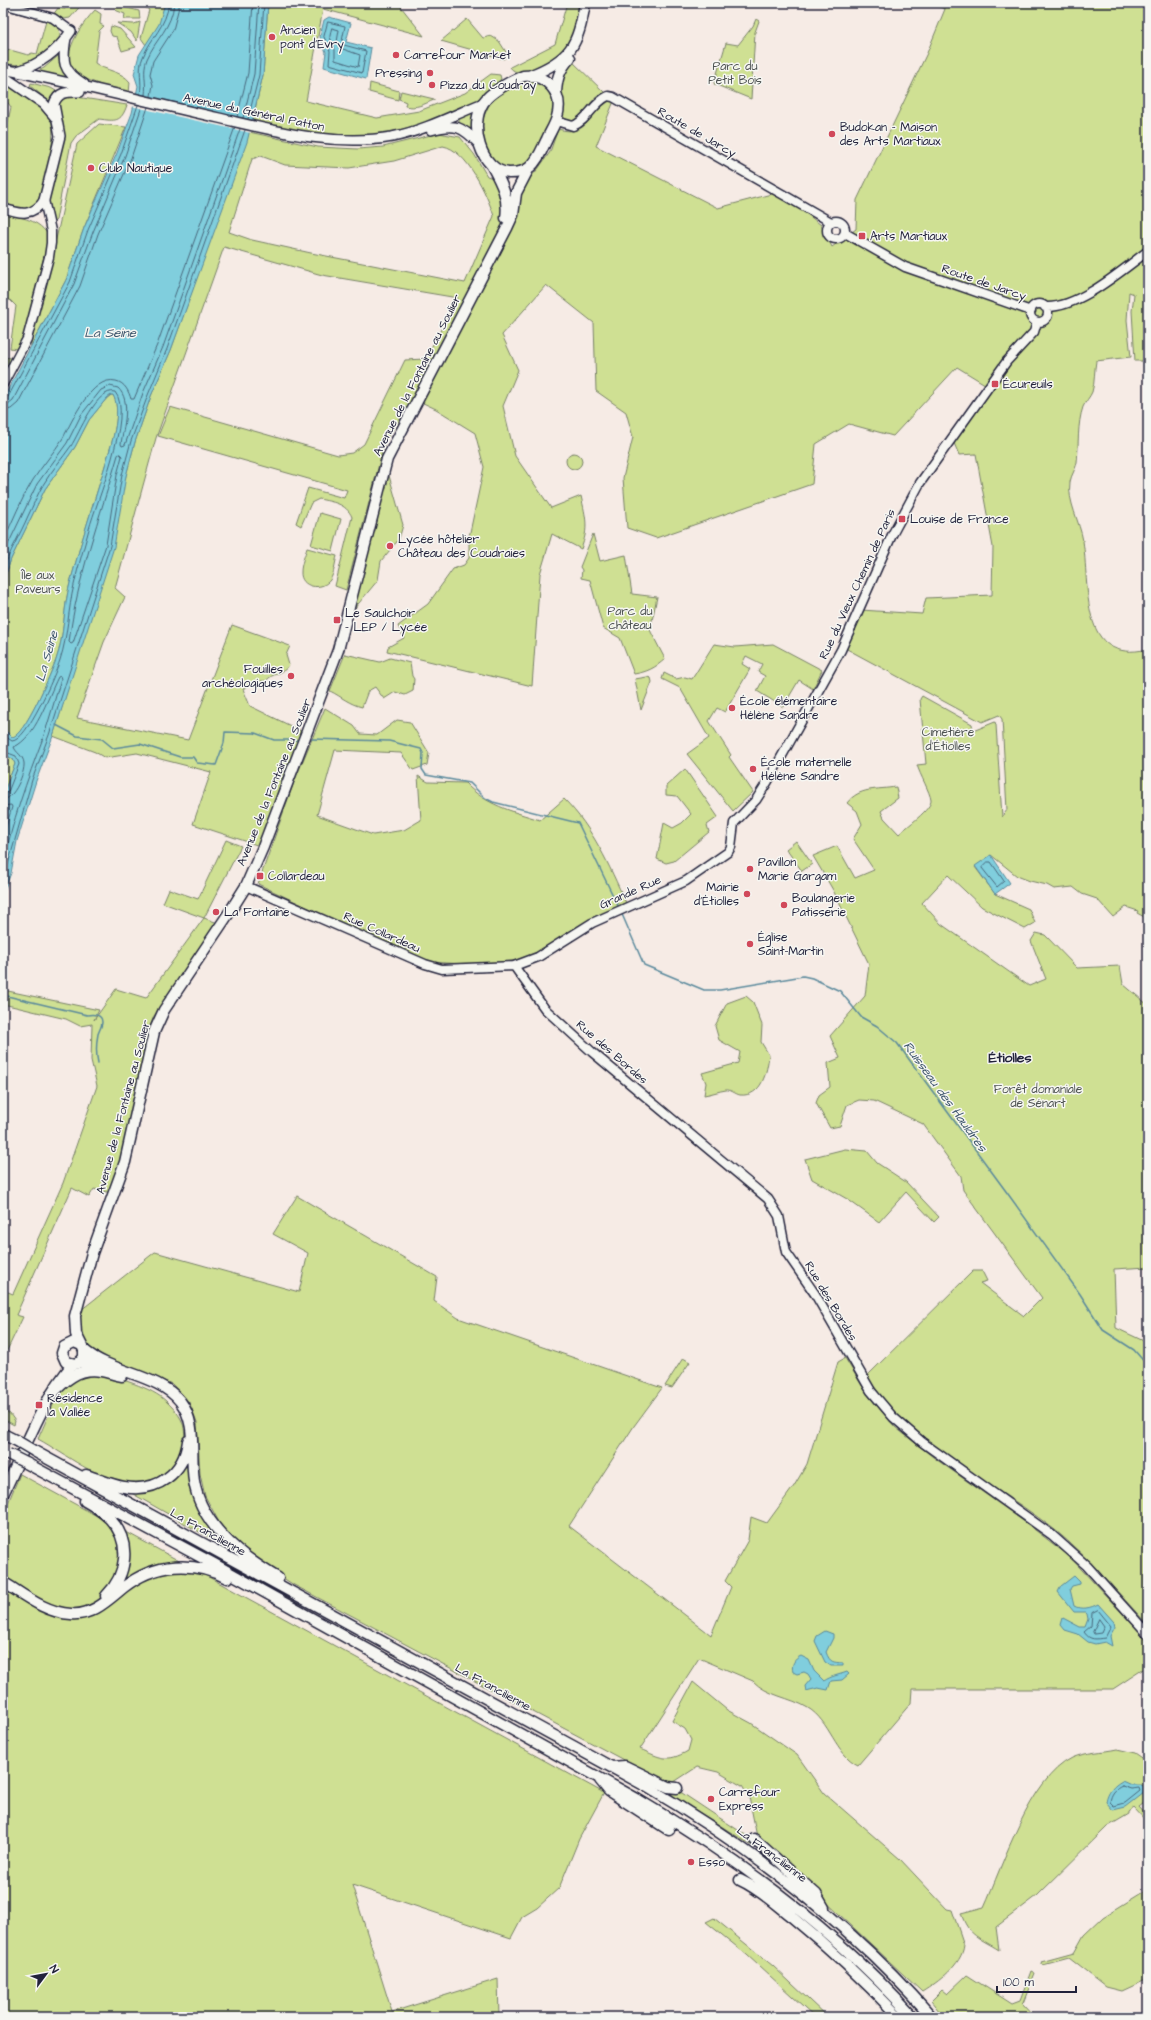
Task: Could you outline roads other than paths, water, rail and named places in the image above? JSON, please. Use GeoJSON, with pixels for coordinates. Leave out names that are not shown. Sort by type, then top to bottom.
{"type":"FeatureCollection","features":[{"type":"Feature","properties":{"kind":"main road"},"geometry":{"type":"LineString","coordinates":[[585,3],[578,39],[569,52],[556,63],[529,76],[510,82],[483,103],[477,127],[479,144],[483,154],[491,164],[503,172],[510,173],[529,168],[536,161],[556,121],[559,101],[556,92],[557,76],[561,68],[581,43],[588,24],[591,3]]}},
{"type":"Feature","properties":{"kind":"main road"},"geometry":{"type":"LineString","coordinates":[[16,71],[40,63],[68,34]]}},
{"type":"Feature","properties":{"kind":"main road"},"geometry":{"type":"LineString","coordinates":[[68,34],[63,55],[66,67],[74,79],[92,89],[110,96]]}},
{"type":"Feature","properties":{"kind":"main road"},"geometry":{"type":"LineString","coordinates":[[3,69],[92,89]]}},
{"type":"Feature","properties":{"kind":"main road"},"geometry":{"type":"LineString","coordinates":[[3,75],[80,92],[110,96]]}},
{"type":"Feature","properties":{"kind":"main road"},"geometry":{"type":"LineString","coordinates":[[3,75],[44,104],[56,118]]}},
{"type":"Feature","properties":{"kind":"main road"},"geometry":{"type":"LineString","coordinates":[[529,76],[546,81],[556,92]]}},
{"type":"Feature","properties":{"kind":"main road"},"geometry":{"type":"LineString","coordinates":[[44,200],[60,136],[54,104],[59,95],[67,92],[80,92]]}},
{"type":"Feature","properties":{"kind":"main road","name":"Avenue du Général Patton"},"geometry":{"type":"LineString","coordinates":[[110,96],[273,132],[338,141],[393,137],[427,126],[483,103]]}},
{"type":"Feature","properties":{"kind":"main road","name":"Avenue du Général Patton"},"geometry":{"type":"LineString","coordinates":[[273,132],[305,141],[338,145],[393,141],[449,126],[464,129],[479,144]]}},
{"type":"Feature","properties":{"kind":"main road","name":"Avenue de la Fontaine au Soulier"},"geometry":{"type":"LineString","coordinates":[[491,164],[506,192],[508,206],[506,223],[498,246]]}},
{"type":"Feature","properties":{"kind":"main road","name":"Avenue de la Fontaine au Soulier"},"geometry":{"type":"LineString","coordinates":[[64,1347],[74,1325],[75,1316],[92,1253],[125,1162],[154,1032],[164,1010],[246,886],[263,847],[305,738],[344,630],[387,459],[498,246],[513,215],[516,193],[529,168]]}},
{"type":"Feature","properties":{"kind":"main road","name":"Avenue de la Fontaine au Soulier"},"geometry":{"type":"LineString","coordinates":[[74,1325],[77,1338],[82,1348]]}},
{"type":"Feature","properties":{"kind":"main road"},"geometry":{"type":"LineString","coordinates":[[78,1475],[87,1474],[124,1487],[141,1488],[156,1484],[175,1472],[183,1460],[187,1450],[187,1428],[182,1413],[174,1401],[163,1394],[112,1370],[72,1362],[62,1353],[64,1347],[74,1342],[100,1361],[161,1386],[179,1400],[190,1419],[192,1429],[193,1472],[196,1487],[206,1513],[222,1536],[232,1546],[253,1563],[280,1578],[290,1591]]}},
{"type":"Feature","properties":{"kind":"main road"},"geometry":{"type":"LineString","coordinates":[[3,1484],[60,1370],[72,1362],[84,1357],[82,1348]]}},
{"type":"Feature","properties":{"kind":"main road"},"geometry":{"type":"LineString","coordinates":[[3,1494],[50,1396],[72,1362]]}},
{"type":"Feature","properties":{"kind":"main road"},"geometry":{"type":"LineString","coordinates":[[50,1396],[62,1383],[77,1373],[94,1370],[122,1376]]}},
{"type":"Feature","properties":{"kind":"main road","name":"La Francilienne"},"geometry":{"type":"LineString","coordinates":[[3,1434],[611,1767],[695,1815],[747,1850],[827,1913],[874,1956],[932,2017]]}},
{"type":"Feature","properties":{"kind":"main road","name":"La Francilienne"},"geometry":{"type":"LineString","coordinates":[[6,1453],[598,1777],[689,1830],[738,1862],[775,1890],[861,1964],[913,2017]]}},
{"type":"Feature","properties":{"kind":"main road"},"geometry":{"type":"LineString","coordinates":[[3,1575],[47,1604],[64,1610],[88,1608],[101,1600],[112,1589],[121,1576],[124,1566],[125,1550],[122,1537],[110,1519],[80,1498],[72,1488]]}},
{"type":"Feature","properties":{"kind":"main road"},"geometry":{"type":"LineString","coordinates":[[3,1582],[49,1610],[71,1614],[88,1612],[94,1609],[138,1578],[162,1568],[185,1566],[200,1568],[218,1574],[247,1589],[258,1590]]}},
{"type":"Feature","properties":{"kind":"main road"},"geometry":{"type":"LineString","coordinates":[[611,1767],[625,1766],[668,1787],[677,1788]]}},
{"type":"Feature","properties":{"kind":"main road"},"geometry":{"type":"LineString","coordinates":[[598,1777],[609,1791],[668,1830]]}},
{"type":"Feature","properties":{"kind":"main road"},"geometry":{"type":"LineString","coordinates":[[754,1839],[816,1894],[827,1913]]}},
{"type":"Feature","properties":{"kind":"main road"},"geometry":{"type":"LineString","coordinates":[[740,1880],[758,1889],[816,1936],[899,2017]]}},
{"type":"Feature","properties":{"kind":"street"},"geometry":{"type":"LineString","coordinates":[[3,4],[53,18],[68,34]]}},
{"type":"Feature","properties":{"kind":"street","name":"Route de Jarcy"},"geometry":{"type":"LineString","coordinates":[[556,121],[568,126],[577,124],[586,117],[598,102],[608,96],[613,97],[831,222]]}},
{"type":"Feature","properties":{"kind":"street"},"geometry":{"type":"LineString","coordinates":[[3,208],[20,214],[39,208],[44,200]]}},
{"type":"Feature","properties":{"kind":"street"},"geometry":{"type":"LineString","coordinates":[[3,384],[27,339],[48,257],[51,243],[50,221],[44,200]]}},
{"type":"Feature","properties":{"kind":"street"},"geometry":{"type":"LineString","coordinates":[[39,208],[50,221]]}},
{"type":"Feature","properties":{"kind":"street"},"geometry":{"type":"LineString","coordinates":[[837,221],[843,224],[845,233],[840,239],[830,237],[827,231],[831,222],[837,221]]}},
{"type":"Feature","properties":{"kind":"street","name":"Route de Jarcy"},"geometry":{"type":"LineString","coordinates":[[845,233],[905,267],[1030,311]]}},
{"type":"Feature","properties":{"kind":"street"},"geometry":{"type":"LineString","coordinates":[[1045,307],[1048,311],[1047,317],[1044,321],[1037,322],[1032,318],[1030,311],[1036,305],[1054,308],[1075,302],[1148,251]]}},
{"type":"Feature","properties":{"kind":"street","name":"Rue du Vieux Chemin de Paris"},"geometry":{"type":"LineString","coordinates":[[734,823],[756,800],[768,781],[839,653],[892,535],[920,484],[1007,361],[1034,332],[1037,322]]}},
{"type":"Feature","properties":{"kind":"street","name":"Grande Rue"},"geometry":{"type":"LineString","coordinates":[[514,966],[538,958],[607,914],[686,881],[728,852],[731,847],[734,823]]}},
{"type":"Feature","properties":{"kind":"street","name":"Rue Collardeau"},"geometry":{"type":"LineString","coordinates":[[246,886],[425,964],[442,969],[514,966]]}},
{"type":"Feature","properties":{"kind":"street","name":"Rue des Bordes"},"geometry":{"type":"LineString","coordinates":[[514,966],[545,1009],[592,1052],[768,1199],[779,1216],[786,1252],[814,1294],[871,1391],[893,1417],[922,1442],[1052,1535],[1086,1566],[1148,1634]]}},
{"type":"Feature","properties":{"kind":"water","name":"La Seine"},"geometry":{"type":"Polygon","coordinates":[[[165,3],[268,3],[263,75],[247,142],[171,350],[151,396],[135,442],[126,476],[114,547],[53,736],[36,781],[17,841],[11,873],[3,893],[3,794],[15,764],[13,759],[3,754],[3,728],[12,737],[23,727],[37,703],[56,660],[61,641],[70,583],[112,443],[117,414],[115,400],[113,395],[111,395],[89,420],[75,447],[45,489],[11,559],[6,574],[3,600],[3,399],[66,280],[84,228],[117,153],[132,113],[138,86],[134,74],[139,55],[159,24],[165,3]]]}},
{"type":"Feature","properties":{"kind":"water"},"geometry":{"type":"Polygon","coordinates":[[[329,17],[351,23],[346,42],[371,48],[366,79],[324,67],[326,52],[320,37],[324,20],[329,17]]]}},
{"type":"Feature","properties":{"kind":"water"},"geometry":{"type":"Polygon","coordinates":[[[991,855],[1010,883],[995,894],[975,866],[991,855]]]}},
{"type":"Feature","properties":{"kind":"water"},"geometry":{"type":"Polygon","coordinates":[[[1074,1576],[1080,1584],[1072,1586],[1070,1589],[1074,1606],[1086,1608],[1098,1604],[1114,1622],[1115,1627],[1110,1636],[1112,1646],[1105,1642],[1095,1644],[1088,1642],[1078,1634],[1065,1630],[1061,1625],[1063,1618],[1080,1627],[1085,1627],[1088,1619],[1085,1612],[1074,1612],[1058,1592],[1061,1586],[1074,1576]]]}},
{"type":"Feature","properties":{"kind":"water"},"geometry":{"type":"Polygon","coordinates":[[[825,1631],[833,1634],[833,1638],[826,1652],[827,1656],[832,1661],[843,1663],[843,1666],[831,1666],[825,1662],[815,1641],[817,1636],[825,1631]]]}},
{"type":"Feature","properties":{"kind":"water"},"geometry":{"type":"Polygon","coordinates":[[[801,1656],[809,1660],[814,1671],[824,1681],[847,1672],[849,1674],[842,1680],[831,1681],[828,1690],[818,1688],[806,1691],[805,1686],[811,1679],[808,1674],[804,1672],[797,1674],[793,1672],[792,1669],[795,1661],[801,1656]]]}},
{"type":"Feature","properties":{"kind":"water"},"geometry":{"type":"Polygon","coordinates":[[[1122,1781],[1131,1785],[1142,1785],[1145,1789],[1144,1793],[1126,1807],[1113,1810],[1106,1802],[1107,1798],[1111,1790],[1122,1781]]]}},
{"type":"Feature","properties":{"kind":"waterway","name":"Ruisseau des Hauldres"},"geometry":{"type":"LineString","coordinates":[[56,725],[77,736],[102,739],[113,748],[140,744],[180,757],[193,757],[197,763],[216,765],[224,743],[225,732],[255,733],[274,740],[299,740]]}},
{"type":"Feature","properties":{"kind":"waterway","name":"Ruisseau des Hauldres"},"geometry":{"type":"LineString","coordinates":[[311,739],[389,741],[421,749],[423,753],[422,769],[426,775],[470,783],[485,798],[493,802],[578,823],[618,906]]}},
{"type":"Feature","properties":{"kind":"waterway","name":"Ruisseau des Hauldres"},"geometry":{"type":"LineString","coordinates":[[621,912],[644,965],[704,990],[720,990],[803,976],[812,978],[840,991],[861,1017],[877,1026],[897,1043],[1080,1294],[1103,1330],[1134,1350],[1148,1366]]}},
{"type":"Feature","properties":{"kind":"waterway"},"geometry":{"type":"LineString","coordinates":[[3,995],[87,1015],[99,1016],[102,1019],[102,1022],[97,1041],[98,1063]]}},
{"type":"Feature","properties":{"kind":"place","name":"Ancien pont d'Evry"},"geometry":{"type":"Point","coordinates":[272,37]}},
{"type":"Feature","properties":{"kind":"place","name":"Carrefour Market"},"geometry":{"type":"Point","coordinates":[396,55]}},
{"type":"Feature","properties":{"kind":"place","name":"Pressing"},"geometry":{"type":"Point","coordinates":[430,73]}},
{"type":"Feature","properties":{"kind":"place","name":"Pizza du Coudray"},"geometry":{"type":"Point","coordinates":[432,85]}},
{"type":"Feature","properties":{"kind":"place","name":"Budokan - Maison des Arts Martiaux"},"geometry":{"type":"Point","coordinates":[832,134]}},
{"type":"Feature","properties":{"kind":"place","name":"Club Nautique"},"geometry":{"type":"Point","coordinates":[91,168]}},
{"type":"Feature","properties":{"kind":"place","name":"Arts Martiaux"},"geometry":{"type":"Point","coordinates":[862,236]}},
{"type":"Feature","properties":{"kind":"place","name":"Écureuils"},"geometry":{"type":"Point","coordinates":[995,384]}},
{"type":"Feature","properties":{"kind":"place","name":"Louise de France"},"geometry":{"type":"Point","coordinates":[902,519]}},
{"type":"Feature","properties":{"kind":"place","name":"Lycée hôtelier Château des Coudraies"},"geometry":{"type":"Point","coordinates":[390,546]}},
{"type":"Feature","properties":{"kind":"place","name":"Le Saulchoir - LEP / Lycée"},"geometry":{"type":"Point","coordinates":[337,620]}},
{"type":"Feature","properties":{"kind":"place","name":"Fouilles archéologiques"},"geometry":{"type":"Point","coordinates":[291,676]}},
{"type":"Feature","properties":{"kind":"place","name":"École élémentaire Hélène Sandre"},"geometry":{"type":"Point","coordinates":[732,708]}},
{"type":"Feature","properties":{"kind":"place","name":"École maternelle Hélène Sandre"},"geometry":{"type":"Point","coordinates":[753,769]}},
{"type":"Feature","properties":{"kind":"place","name":"Pavillon Marie Gargam"},"geometry":{"type":"Point","coordinates":[750,869]}},
{"type":"Feature","properties":{"kind":"place","name":"Collardeau"},"geometry":{"type":"Point","coordinates":[260,876]}},
{"type":"Feature","properties":{"kind":"place","name":"Mairie d'Étiolles"},"geometry":{"type":"Point","coordinates":[747,894]}},
{"type":"Feature","properties":{"kind":"place","name":"Boulangerie Patisserie"},"geometry":{"type":"Point","coordinates":[784,905]}},
{"type":"Feature","properties":{"kind":"place","name":"La Fontaine"},"geometry":{"type":"Point","coordinates":[216,912]}},
{"type":"Feature","properties":{"kind":"place","name":"Église Saint-Martin"},"geometry":{"type":"Point","coordinates":[750,944]}},
{"type":"Feature","properties":{"kind":"place","name":"Résidence la Vallée"},"geometry":{"type":"Point","coordinates":[39,1405]}},
{"type":"Feature","properties":{"kind":"place","name":"Carrefour Express"},"geometry":{"type":"Point","coordinates":[711,1799]}},
{"type":"Feature","properties":{"kind":"place","name":"Esso"},"geometry":{"type":"Point","coordinates":[691,1862]}},
{"type":"Feature","properties":{"kind":"district","name":"Étiolles"},"geometry":{"type":"Point","coordinates":[1010,1057]}},
{"type":"Feature","properties":{"kind":"park label","name":"Parc du Petit Bois"},"geometry":{"type":"Point","coordinates":[735,73]}},
{"type":"Feature","properties":{"kind":"park label","name":"Île aux Paveurs"},"geometry":{"type":"Point","coordinates":[38,582]}},
{"type":"Feature","properties":{"kind":"park label","name":"Parc du château"},"geometry":{"type":"Point","coordinates":[630,618]}},
{"type":"Feature","properties":{"kind":"park label","name":"Cimetière d'Étiolles"},"geometry":{"type":"Point","coordinates":[948,739]}},
{"type":"Feature","properties":{"kind":"park label","name":"Forêt domaniale de Sénart"},"geometry":{"type":"Point","coordinates":[1038,1096]}}]}
